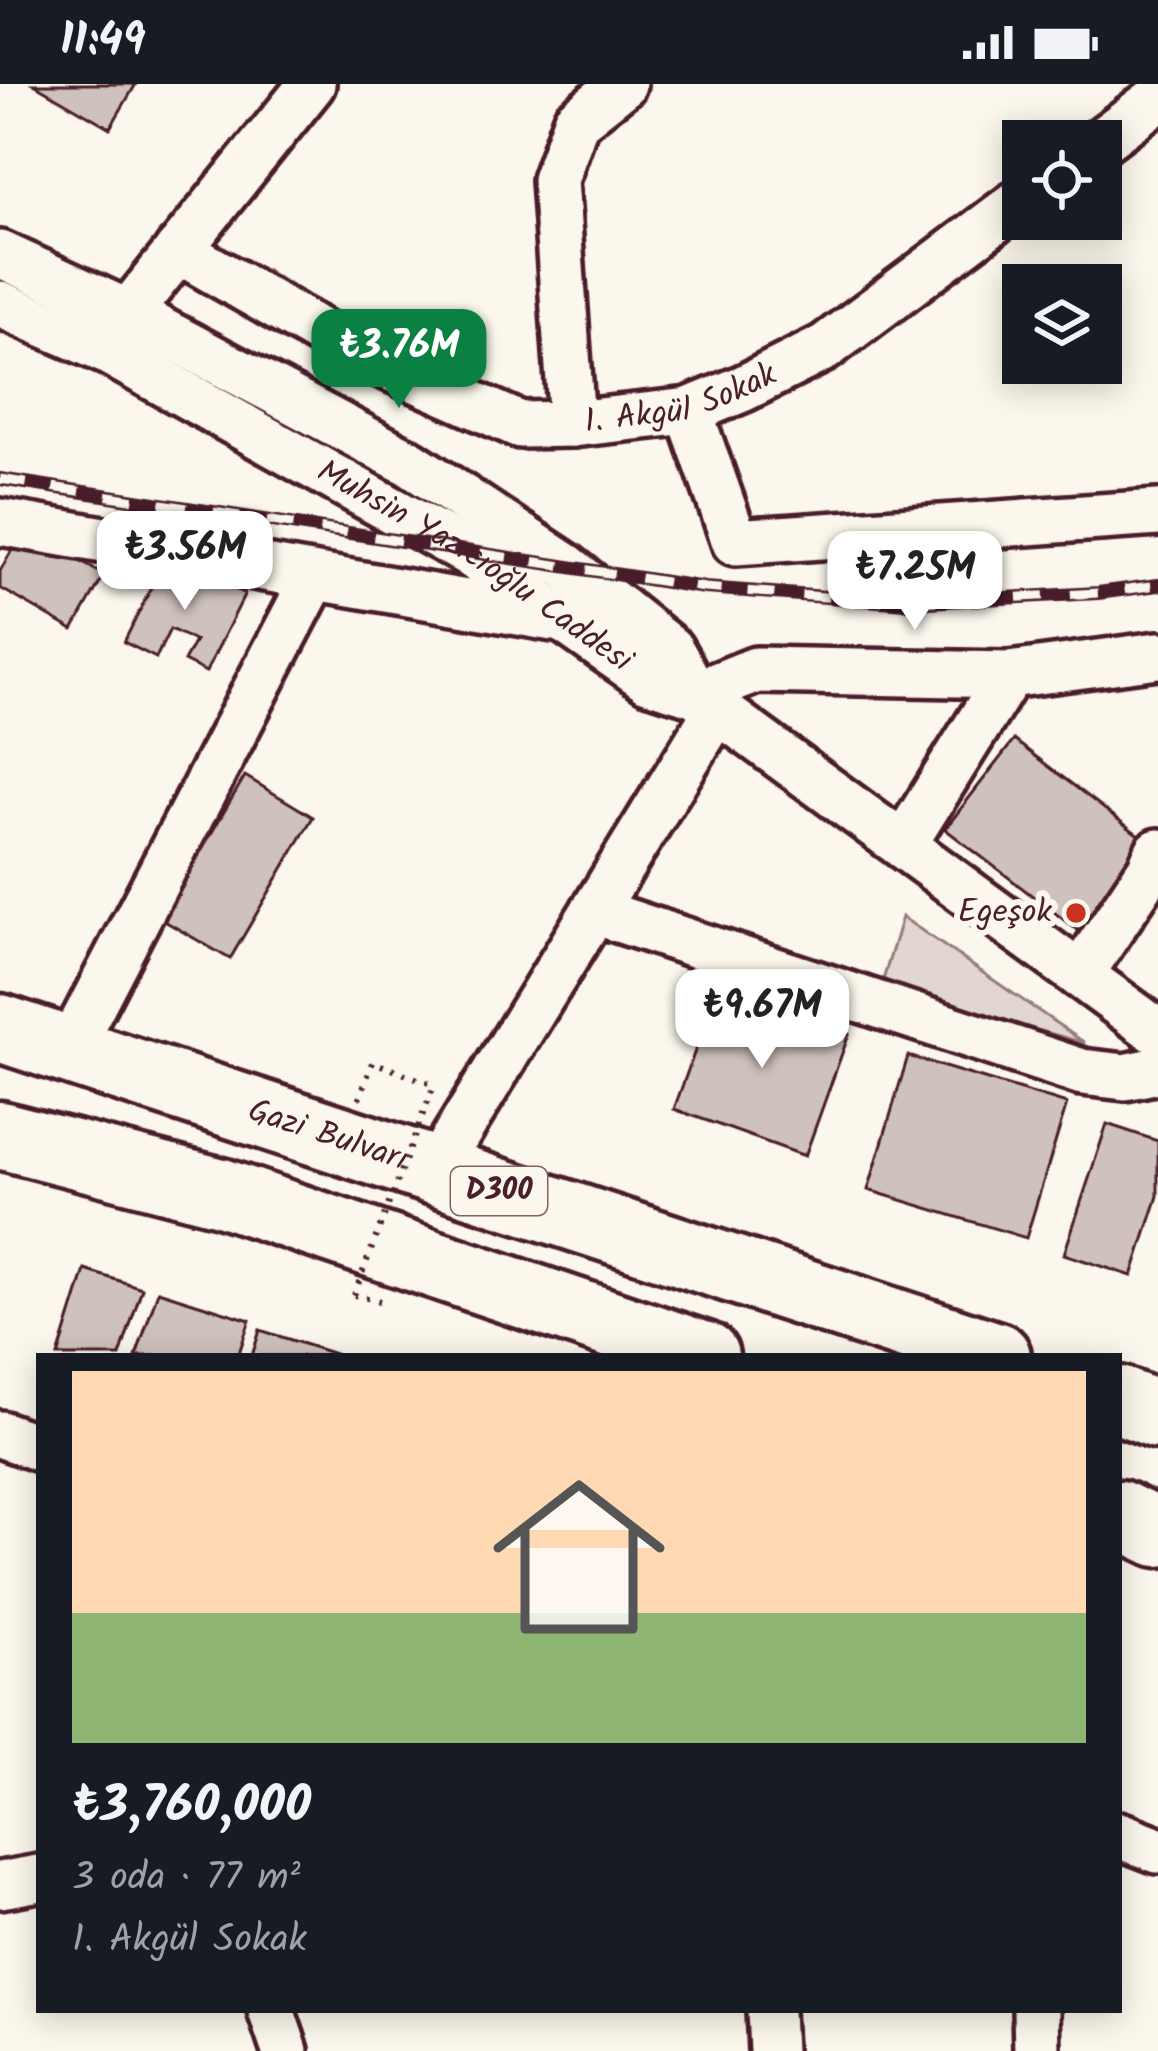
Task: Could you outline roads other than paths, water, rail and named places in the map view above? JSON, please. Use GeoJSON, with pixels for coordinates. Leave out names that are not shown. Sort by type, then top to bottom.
{"type":"FeatureCollection","features":[{"type":"Feature","properties":{"kind":"highway","name":"Gazi Bulvarı"},"geometry":{"type":"LineString","coordinates":[[0,1028],[988,1353]]}},
{"type":"Feature","properties":{"kind":"highway"},"geometry":{"type":"LineString","coordinates":[[0,1135],[221,1192],[696,1353]]}},
{"type":"Feature","properties":{"kind":"highway"},"geometry":{"type":"LineString","coordinates":[[1122,1388],[1158,1395]]}},
{"type":"Feature","properties":{"kind":"highway"},"geometry":{"type":"LineString","coordinates":[[1122,1401],[1158,1415]]}},
{"type":"Feature","properties":{"kind":"highway"},"geometry":{"type":"LineString","coordinates":[[1122,1492],[1158,1502]]}},
{"type":"Feature","properties":{"kind":"highway"},"geometry":{"type":"LineString","coordinates":[[1122,1515],[1158,1533]]}},
{"type":"Feature","properties":{"kind":"street"},"geometry":{"type":"LineString","coordinates":[[118,332],[312,84]]}},
{"type":"Feature","properties":{"kind":"street"},"geometry":{"type":"LineString","coordinates":[[572,424],[555,180],[576,121],[622,84]]}},
{"type":"Feature","properties":{"kind":"street"},"geometry":{"type":"LineString","coordinates":[[1122,125],[1158,98]]}},
{"type":"Feature","properties":{"kind":"street","name":"1. Akgül Sokak"},"geometry":{"type":"LineString","coordinates":[[178,250],[356,353],[520,424],[572,424],[689,411],[744,388],[824,348],[1002,215]]}},
{"type":"Feature","properties":{"kind":"street","name":"Muhsin Yazıcıoğlu Caddesi"},"geometry":{"type":"LineString","coordinates":[[0,254],[469,553],[648,679],[707,702],[1158,1032]]}},
{"type":"Feature","properties":{"kind":"street","name":"Muhsin Yazıcıoğlu Caddesi"},"geometry":{"type":"LineString","coordinates":[[0,304],[118,332],[410,464],[568,567],[670,649],[707,702]]}},
{"type":"Feature","properties":{"kind":"street"},"geometry":{"type":"LineString","coordinates":[[689,411],[735,542],[1158,513]]}},
{"type":"Feature","properties":{"kind":"street"},"geometry":{"type":"LineString","coordinates":[[0,522],[568,621]]}},
{"type":"Feature","properties":{"kind":"street"},"geometry":{"type":"LineString","coordinates":[[69,1050],[314,578]]}},
{"type":"Feature","properties":{"kind":"street"},"geometry":{"type":"LineString","coordinates":[[435,1170],[593,911],[707,702],[756,670],[1009,675],[1158,655]]}},
{"type":"Feature","properties":{"kind":"street"},"geometry":{"type":"LineString","coordinates":[[903,845],[1009,675]]}},
{"type":"Feature","properties":{"kind":"street"},"geometry":{"type":"LineString","coordinates":[[1080,975],[1158,852]]}},
{"type":"Feature","properties":{"kind":"street"},"geometry":{"type":"LineString","coordinates":[[593,911],[1082,1072],[1125,1077],[1158,1070]]}},
{"type":"Feature","properties":{"kind":"street"},"geometry":{"type":"LineString","coordinates":[[0,1434],[36,1447]]}},
{"type":"Feature","properties":{"kind":"street"},"geometry":{"type":"LineString","coordinates":[[1122,1835],[1158,1850]]}},
{"type":"Feature","properties":{"kind":"street"},"geometry":{"type":"LineString","coordinates":[[0,1886],[36,1879]]}},
{"type":"Feature","properties":{"kind":"street"},"geometry":{"type":"LineString","coordinates":[[272,2013],[285,2051]]}},
{"type":"Feature","properties":{"kind":"street"},"geometry":{"type":"LineString","coordinates":[[770,2013],[772,2051]]}},
{"type":"Feature","properties":{"kind":"street"},"geometry":{"type":"LineString","coordinates":[[1036,2013],[1036,2051]]}},
{"type":"Feature","properties":{"kind":"railway"},"geometry":{"type":"LineString","coordinates":[[0,479],[705,588],[907,603],[1098,593],[1158,585]]}},
{"type":"Feature","properties":{"kind":"place","name":"Egeşok"},"geometry":{"type":"Point","coordinates":[1076,913]}}]}
